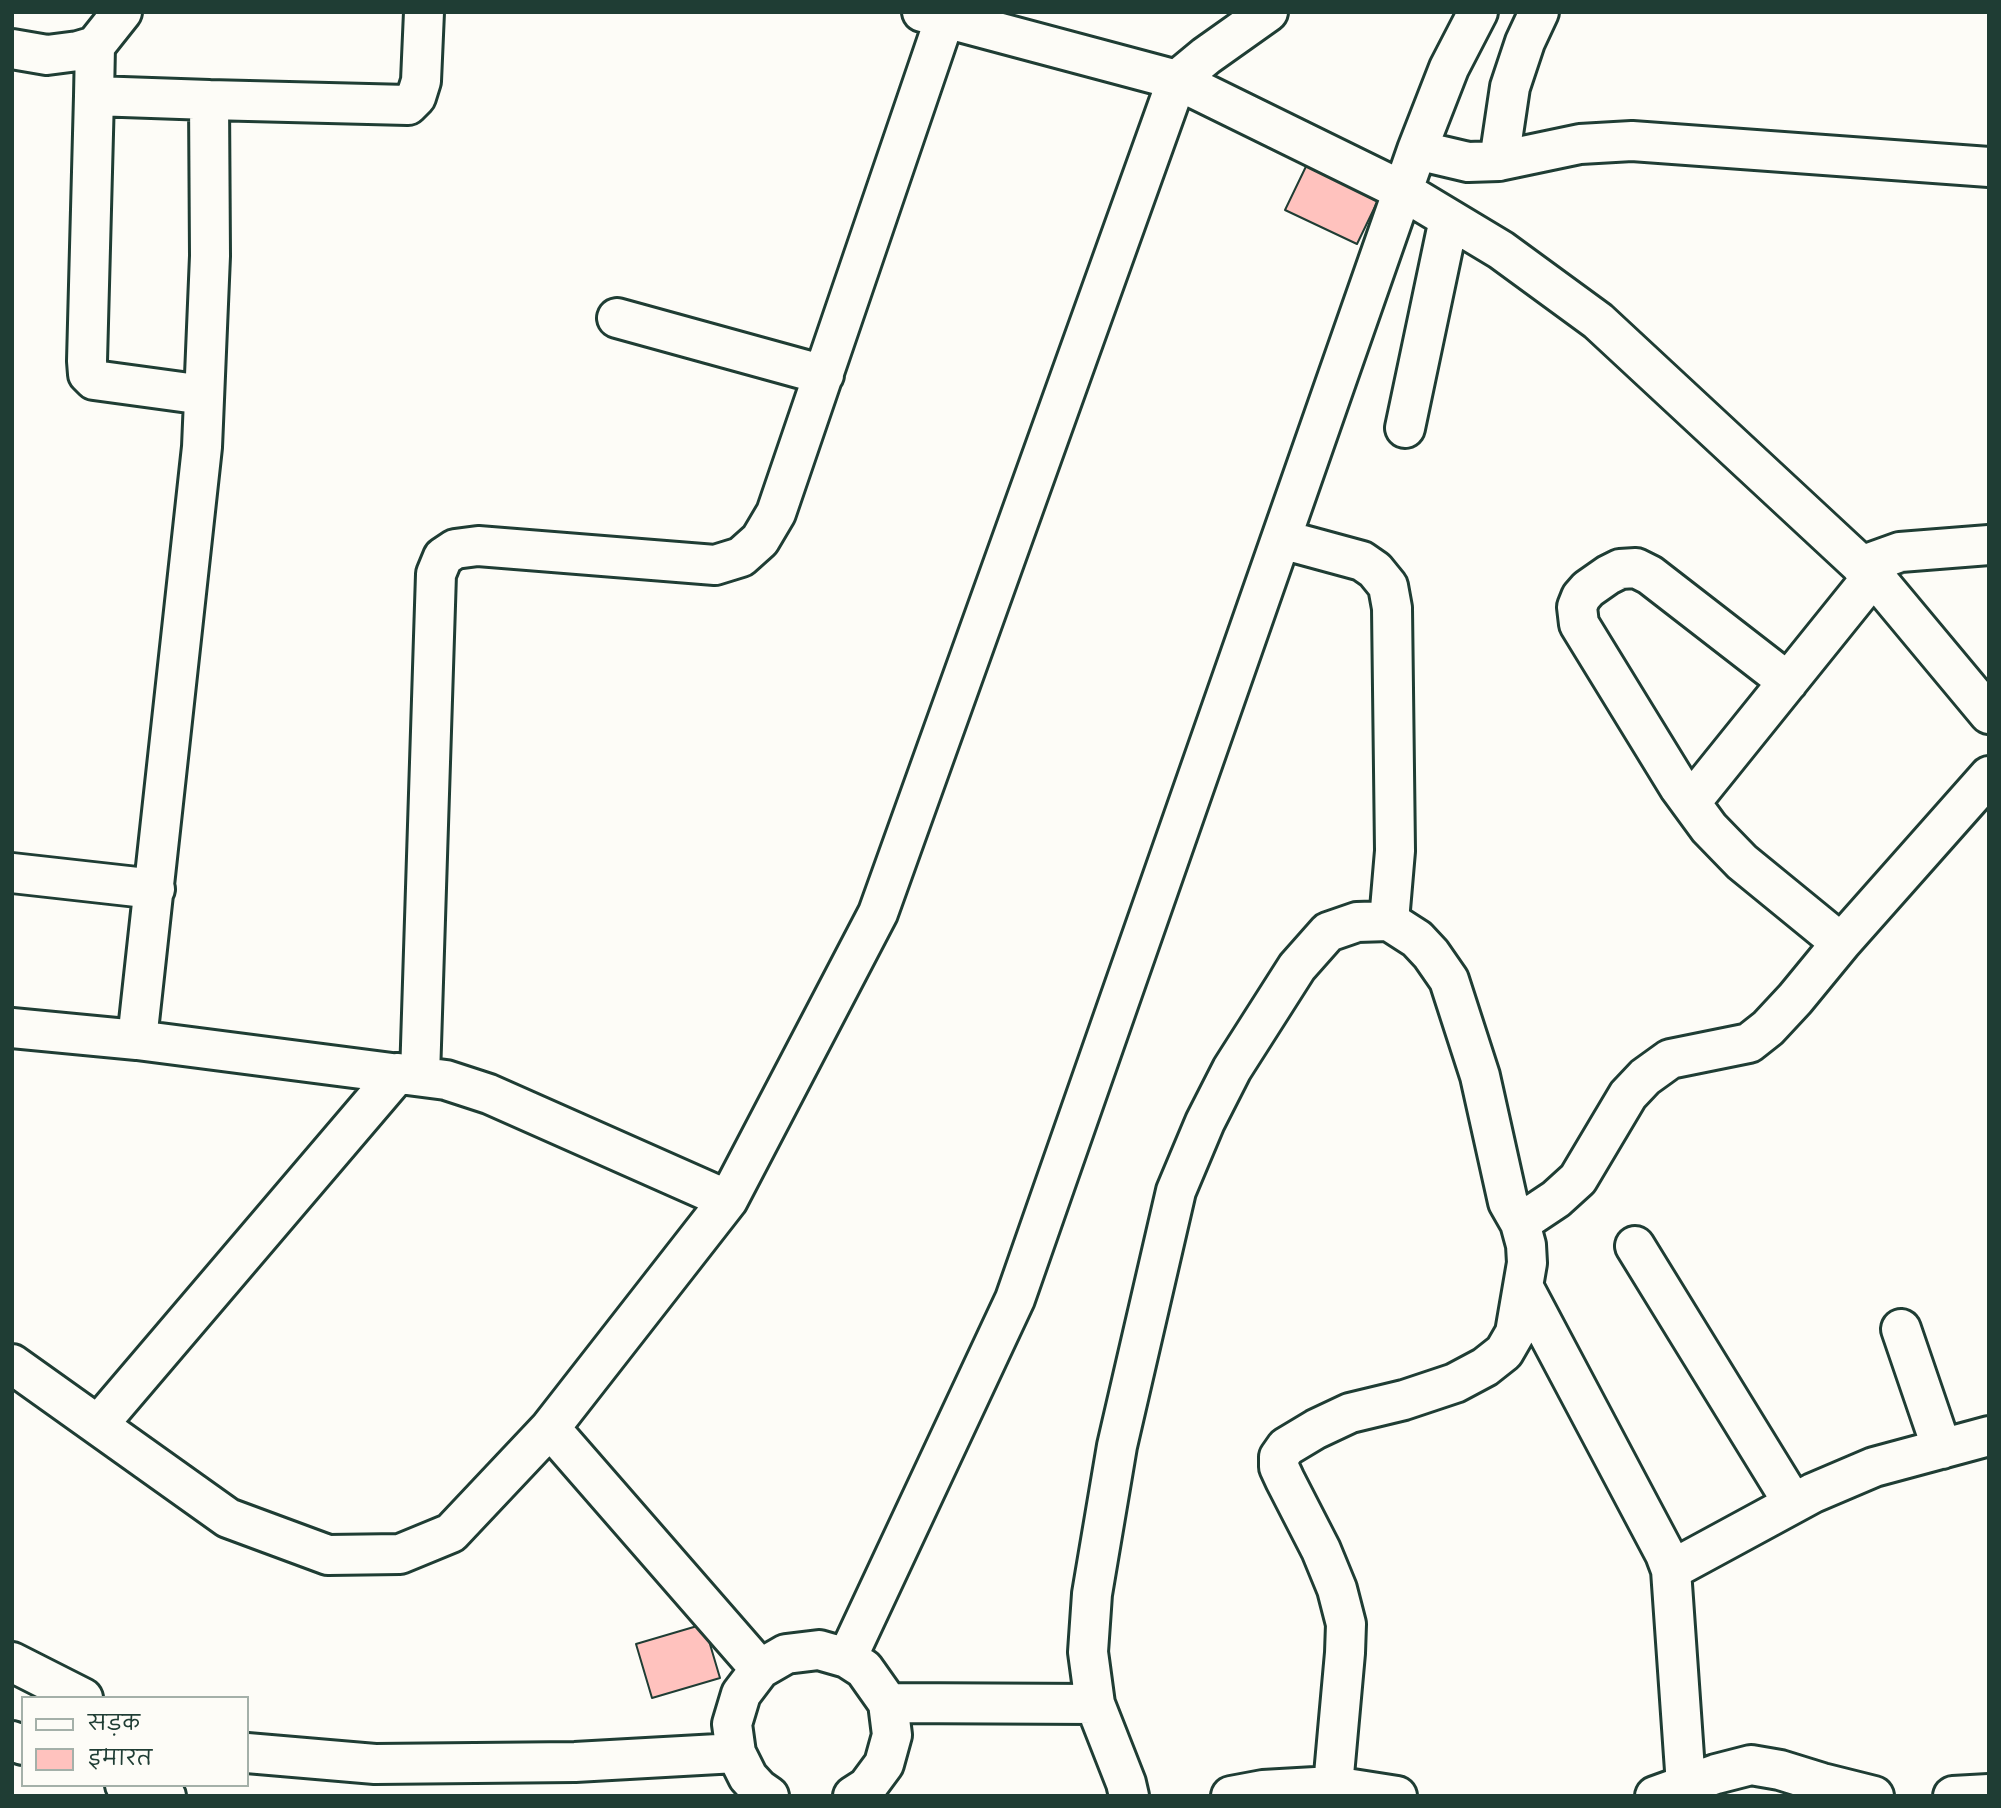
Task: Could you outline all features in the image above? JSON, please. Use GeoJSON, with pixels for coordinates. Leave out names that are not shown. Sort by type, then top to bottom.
{"type":"FeatureCollection","features":[{"type":"Feature","properties":{"kind":"street"},"geometry":{"type":"LineString","coordinates":[[12,49],[47,55],[95,46],[122,12]]}},
{"type":"Feature","properties":{"kind":"street"},"geometry":{"type":"LineString","coordinates":[[94,96],[408,105],[416,97],[421,81],[424,12]]}},
{"type":"Feature","properties":{"kind":"street"},"geometry":{"type":"LineString","coordinates":[[847,1658],[1015,1299],[1417,150],[1449,68],[1478,12]]}},
{"type":"Feature","properties":{"kind":"street"},"geometry":{"type":"LineString","coordinates":[[1499,161],[1510,87],[1525,42],[1539,12]]}},
{"type":"Feature","properties":{"kind":"street"},"geometry":{"type":"LineString","coordinates":[[98,1425],[409,1075],[436,575],[443,556],[456,549],[478,546],[715,565],[741,557],[760,540],[776,513],[824,375],[938,15],[1177,80],[1403,191],[1501,250],[1598,321],[1867,571],[1989,714]]}},
{"type":"Feature","properties":{"kind":"street"},"geometry":{"type":"LineString","coordinates":[[12,1364],[228,1518],[328,1555],[400,1553],[451,1533],[550,1428],[728,1200],[878,913],[1177,80],[1256,16]]}},
{"type":"Feature","properties":{"kind":"street"},"geometry":{"type":"LineString","coordinates":[[95,46],[88,374],[94,380],[204,395]]}},
{"type":"Feature","properties":{"kind":"street"},"geometry":{"type":"LineString","coordinates":[[137,1040],[202,447],[211,256],[209,100]]}},
{"type":"Feature","properties":{"kind":"street"},"geometry":{"type":"LineString","coordinates":[[1417,150],[1468,162],[1499,161],[1580,144],[1632,141],[1989,167]]}},
{"type":"Feature","properties":{"kind":"street"},"geometry":{"type":"LineString","coordinates":[[1405,428],[1449,219]]}},
{"type":"Feature","properties":{"kind":"street"},"geometry":{"type":"LineString","coordinates":[[617,318],[824,375]]}},
{"type":"Feature","properties":{"kind":"street"},"geometry":{"type":"LineString","coordinates":[[1281,539],[1362,561],[1375,570],[1388,586],[1392,608],[1395,851],[1389,921]]}},
{"type":"Feature","properties":{"kind":"street"},"geometry":{"type":"LineString","coordinates":[[1690,802],[1788,682],[1867,571],[1900,552],[1989,545]]}},
{"type":"Feature","properties":{"kind":"street"},"geometry":{"type":"LineString","coordinates":[[1788,682],[1650,575],[1636,568],[1620,569],[1608,575],[1588,589],[1577,607],[1579,624],[1709,828],[1742,862],[1840,943]]}},
{"type":"Feature","properties":{"kind":"street"},"geometry":{"type":"LineString","coordinates":[[1520,1223],[1556,1199],[1578,1179],[1628,1095],[1645,1077],[1670,1059],[1749,1043],[1768,1028],[1989,776]]}},
{"type":"Feature","properties":{"kind":"street"},"geometry":{"type":"LineString","coordinates":[[12,873],[155,889]]}},
{"type":"Feature","properties":{"kind":"street"},"geometry":{"type":"LineString","coordinates":[[1129,1796],[1095,1704],[1088,1652],[1095,1580],[1117,1446],[1176,1191],[1205,1122],[1232,1069],[1297,967],[1328,932],[1357,922],[1389,921],[1417,939],[1449,980],[1480,1076],[1508,1202],[1520,1223],[1526,1245],[1527,1263],[1515,1333],[1504,1352],[1485,1367],[1455,1383],[1404,1400],[1350,1413],[1286,1447],[1279,1457],[1279,1467],[1321,1550],[1337,1589],[1346,1624],[1333,1786]]}},
{"type":"Feature","properties":{"kind":"street"},"geometry":{"type":"LineString","coordinates":[[12,1028],[137,1040],[446,1080],[489,1094],[728,1200]]}},
{"type":"Feature","properties":{"kind":"street"},"geometry":{"type":"LineString","coordinates":[[1635,1246],[1793,1503]]}},
{"type":"Feature","properties":{"kind":"street"},"geometry":{"type":"LineString","coordinates":[[1524,1288],[1671,1570],[1669,1792],[1716,1774],[1751,1765],[1780,1770],[1874,1796]]}},
{"type":"Feature","properties":{"kind":"street"},"geometry":{"type":"LineString","coordinates":[[1901,1329],[1942,1449]]}},
{"type":"Feature","properties":{"kind":"street"},"geometry":{"type":"LineString","coordinates":[[550,1428],[760,1669]]}},
{"type":"Feature","properties":{"kind":"street"},"geometry":{"type":"LineString","coordinates":[[1671,1570],[1793,1503],[1874,1466],[1989,1436]]}},
{"type":"Feature","properties":{"kind":"street"},"geometry":{"type":"LineString","coordinates":[[248,1753],[375,1764],[575,1762],[746,1780],[732,1724],[741,1693],[760,1669],[786,1654],[819,1650],[847,1658],[864,1669],[888,1703],[892,1735],[884,1764],[867,1787],[853,1796]]}},
{"type":"Feature","properties":{"kind":"street"},"geometry":{"type":"LineString","coordinates":[[12,1662],[79,1696]]}},
{"type":"Feature","properties":{"kind":"street"},"geometry":{"type":"LineString","coordinates":[[888,1703],[1095,1704]]}},
{"type":"Feature","properties":{"kind":"street"},"geometry":{"type":"LineString","coordinates":[[1238,1795],[1262,1790],[1333,1786],[1397,1796]]}},
{"type":"Feature","properties":{"kind":"street"},"geometry":{"type":"LineString","coordinates":[[132,1787],[166,1796]]}},
{"type":"Feature","properties":{"kind":"street"},"geometry":{"type":"LineString","coordinates":[[1953,1796],[1989,1794]]}},
{"type":"Feature","properties":{"kind":"building"},"geometry":{"type":"Polygon","coordinates":[[[1312,154],[1384,188],[1357,244],[1285,210],[1312,154]]]}},
{"type":"Feature","properties":{"kind":"building"},"geometry":{"type":"Polygon","coordinates":[[[704,1624],[720,1678],[652,1698],[636,1644],[704,1624]]]}}]}
